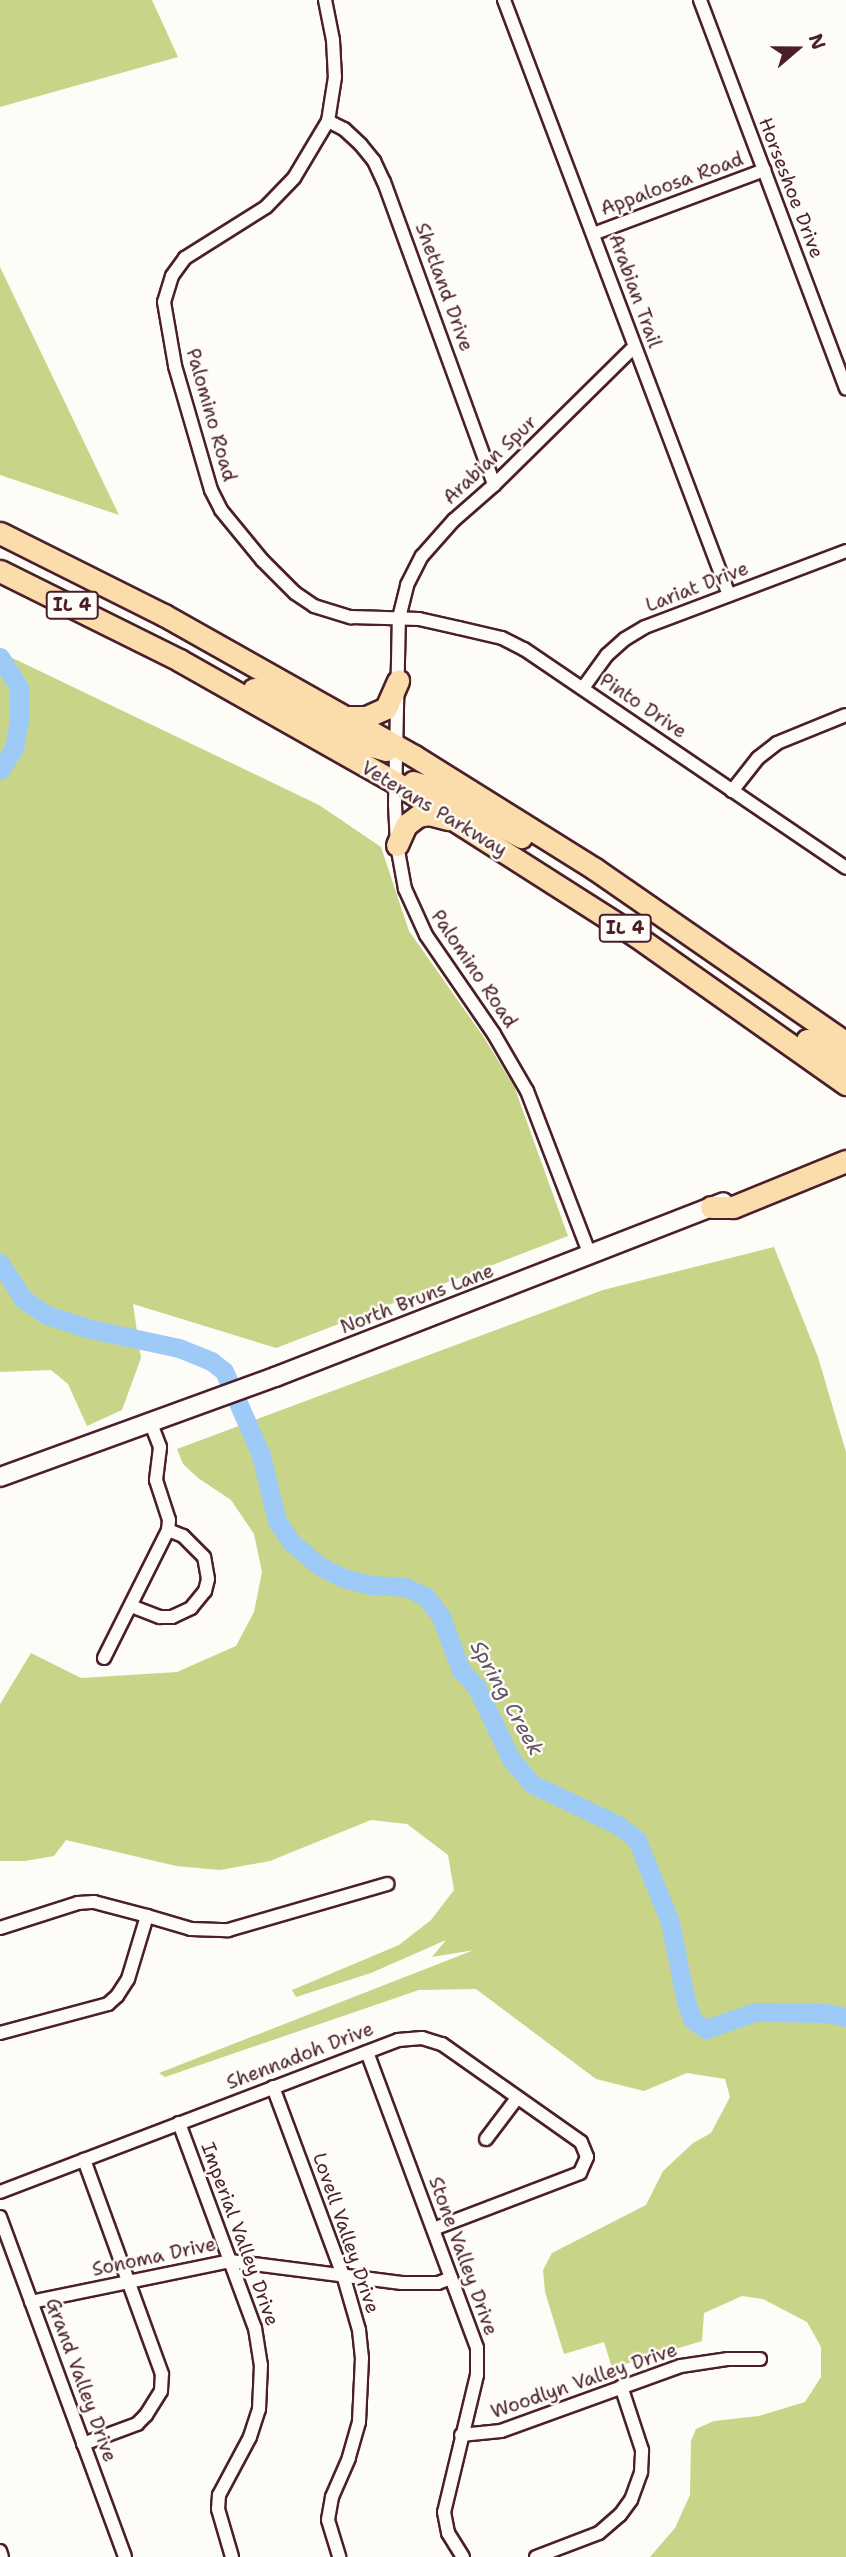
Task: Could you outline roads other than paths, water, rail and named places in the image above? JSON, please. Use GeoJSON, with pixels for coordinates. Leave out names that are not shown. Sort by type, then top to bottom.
{"type":"FeatureCollection","features":[{"type":"Feature","properties":{"kind":"highway","name":"Veterans Parkway"},"geometry":{"type":"LineString","coordinates":[[0,533],[164,615],[398,747],[661,913],[846,1043]]}},
{"type":"Feature","properties":{"kind":"highway","name":"Veterans Parkway"},"geometry":{"type":"LineString","coordinates":[[0,571],[143,642],[396,783],[702,981],[846,1084]]}},
{"type":"Feature","properties":{"kind":"highway"},"geometry":{"type":"LineString","coordinates":[[143,642],[200,663],[365,744],[388,751],[398,747]]}},
{"type":"Feature","properties":{"kind":"highway"},"geometry":{"type":"LineString","coordinates":[[348,717],[366,717],[386,708],[398,681]]}},
{"type":"Feature","properties":{"kind":"highway"},"geometry":{"type":"LineString","coordinates":[[396,783],[410,781],[429,787],[593,879],[661,913]]}},
{"type":"Feature","properties":{"kind":"highway"},"geometry":{"type":"LineString","coordinates":[[397,845],[406,824],[422,815],[436,815],[461,824]]}},
{"type":"Feature","properties":{"kind":"highway"},"geometry":{"type":"LineString","coordinates":[[702,981],[747,1002],[846,1065]]}},
{"type":"Feature","properties":{"kind":"highway"},"geometry":{"type":"LineString","coordinates":[[724,997],[766,1036],[846,1094]]}},
{"type":"Feature","properties":{"kind":"highway"},"geometry":{"type":"LineString","coordinates":[[711,1207],[733,1207],[844,1154]]}},
{"type":"Feature","properties":{"kind":"main road","name":"North Bruns Lane"},"geometry":{"type":"LineString","coordinates":[[0,1477],[275,1377],[711,1207]]}},
{"type":"Feature","properties":{"kind":"street","name":"Palomino Road"},"geometry":{"type":"LineString","coordinates":[[324,0],[333,40],[335,77],[328,121],[294,178],[266,207],[185,258],[167,289],[165,317],[211,490],[240,536],[295,593],[314,606],[351,617],[399,618],[396,783],[400,867],[414,913],[439,956],[500,1042],[527,1091],[590,1255]]}},
{"type":"Feature","properties":{"kind":"street","name":"Arabian Trail"},"geometry":{"type":"LineString","coordinates":[[504,0],[729,595]]}},
{"type":"Feature","properties":{"kind":"street","name":"Horseshoe Drive"},"geometry":{"type":"LineString","coordinates":[[700,0],[846,389]]}},
{"type":"Feature","properties":{"kind":"street","name":"Shetland Drive"},"geometry":{"type":"LineString","coordinates":[[328,121],[344,129],[361,145],[374,161],[384,182],[471,414],[494,485]]}},
{"type":"Feature","properties":{"kind":"street","name":"Appaloosa Road"},"geometry":{"type":"LineString","coordinates":[[593,234],[764,170]]}},
{"type":"Feature","properties":{"kind":"street","name":"Arabian Spur"},"geometry":{"type":"LineString","coordinates":[[399,618],[407,585],[422,556],[454,520],[494,485],[634,347]]}},
{"type":"Feature","properties":{"kind":"street","name":"Lariat Drive"},"geometry":{"type":"LineString","coordinates":[[583,688],[607,655],[625,639],[645,627],[846,551]]}},
{"type":"Feature","properties":{"kind":"street","name":"Pinto Drive"},"geometry":{"type":"LineString","coordinates":[[399,618],[502,638],[524,649],[846,868]]}},
{"type":"Feature","properties":{"kind":"street"},"geometry":{"type":"LineString","coordinates":[[732,791],[758,758],[777,743],[846,715]]}},
{"type":"Feature","properties":{"kind":"street"},"geometry":{"type":"LineString","coordinates":[[104,1658],[168,1530],[169,1520],[156,1480],[160,1447],[151,1423]]}},
{"type":"Feature","properties":{"kind":"street"},"geometry":{"type":"LineString","coordinates":[[131,1606],[160,1617],[172,1617],[191,1608],[205,1591],[208,1579],[204,1557],[183,1536],[168,1530]]}},
{"type":"Feature","properties":{"kind":"street"},"geometry":{"type":"LineString","coordinates":[[0,1928],[78,1903],[94,1902],[191,1929],[228,1930],[387,1884]]}},
{"type":"Feature","properties":{"kind":"street"},"geometry":{"type":"LineString","coordinates":[[0,2033],[108,2004],[128,1979],[147,1916]]}},
{"type":"Feature","properties":{"kind":"street","name":"Shennadoh Drive"},"geometry":{"type":"LineString","coordinates":[[0,2192],[367,2052],[410,2037],[427,2038],[442,2044],[581,2142],[593,2155],[580,2173],[433,2229]]}},
{"type":"Feature","properties":{"kind":"street","name":"Stone Valley Drive"},"geometry":{"type":"LineString","coordinates":[[367,2052],[477,2347],[478,2362],[444,2512],[448,2533],[463,2557]]}},
{"type":"Feature","properties":{"kind":"street","name":"Lovell Valley Drive"},"geometry":{"type":"LineString","coordinates":[[273,2087],[344,2278],[359,2330],[362,2390],[355,2440],[329,2510],[329,2528],[339,2557]]}},
{"type":"Feature","properties":{"kind":"street"},"geometry":{"type":"LineString","coordinates":[[486,2139],[517,2098]]}},
{"type":"Feature","properties":{"kind":"street","name":"Imperial Valley Drive"},"geometry":{"type":"LineString","coordinates":[[179,2123],[255,2328],[262,2384],[250,2437],[219,2495],[218,2509],[232,2557]]}},
{"type":"Feature","properties":{"kind":"street"},"geometry":{"type":"LineString","coordinates":[[83,2444],[137,2424],[161,2391],[158,2358],[84,2160]]}},
{"type":"Feature","properties":{"kind":"street","name":"Grand Valley Drive"},"geometry":{"type":"LineString","coordinates":[[0,2217],[125,2557]]}},
{"type":"Feature","properties":{"kind":"street","name":"Sonoma Drive"},"geometry":{"type":"LineString","coordinates":[[31,2302],[229,2261],[344,2278],[401,2283],[438,2283],[451,2278]]}},
{"type":"Feature","properties":{"kind":"street","name":"Woodlyn Valley Drive"},"geometry":{"type":"LineString","coordinates":[[461,2435],[501,2431],[621,2386],[699,2363],[760,2359]]}},
{"type":"Feature","properties":{"kind":"street"},"geometry":{"type":"LineString","coordinates":[[536,2557],[599,2533],[620,2515],[635,2493],[641,2472],[642,2449],[621,2386]]}},
{"type":"Feature","properties":{"kind":"street"},"geometry":{"type":"LineString","coordinates":[[0,2551],[2,2557]]}},
{"type":"Feature","properties":{"kind":"waterway","name":"Spring Creek"},"geometry":{"type":"LineString","coordinates":[[0,657],[19,688],[19,720],[14,748],[0,770]]}},
{"type":"Feature","properties":{"kind":"waterway","name":"Spring Creek"},"geometry":{"type":"LineString","coordinates":[[0,1263],[23,1299],[47,1315],[90,1329],[179,1348],[211,1361],[224,1371],[261,1455],[277,1521],[291,1542],[318,1565],[344,1578],[370,1585],[405,1587],[426,1597],[441,1617],[461,1670],[477,1688],[511,1759],[532,1784],[618,1825],[637,1840],[670,1922],[686,2002],[693,2020],[706,2029],[755,2012],[825,2013],[846,2017]]}}]}
